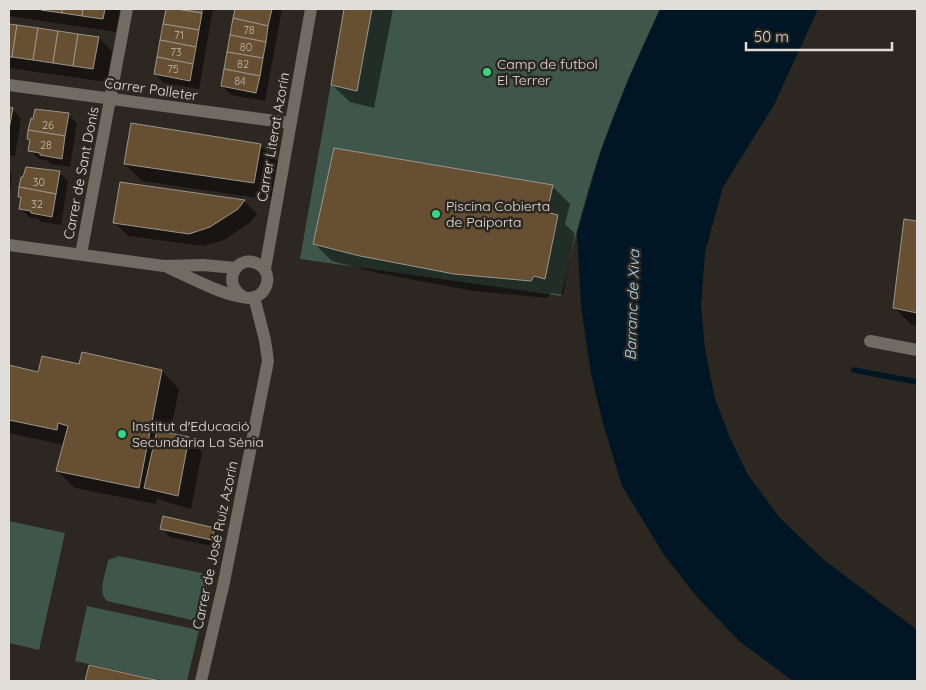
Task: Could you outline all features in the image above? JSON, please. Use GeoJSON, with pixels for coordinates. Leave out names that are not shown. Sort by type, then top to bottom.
{"type":"FeatureCollection","features":[{"type":"Feature","properties":{"kind":"street","name":"Carrer de Sant Donís"},"geometry":{"type":"LineString","coordinates":[[81,254],[127,9]]}},
{"type":"Feature","properties":{"kind":"street","name":"Carrer Literat Azorín"},"geometry":{"type":"LineString","coordinates":[[265,269],[311,9]]}},
{"type":"Feature","properties":{"kind":"street","name":"Carrer Palleter"},"geometry":{"type":"LineString","coordinates":[[9,85],[290,122]]}},
{"type":"Feature","properties":{"kind":"street"},"geometry":{"type":"LineString","coordinates":[[9,245],[164,266],[203,265],[236,268]]}},
{"type":"Feature","properties":{"kind":"street"},"geometry":{"type":"LineString","coordinates":[[164,266],[227,293],[248,297],[259,295],[267,286],[268,280],[265,269],[255,262],[244,263],[236,268],[232,278],[232,284],[238,293],[248,297]]}},
{"type":"Feature","properties":{"kind":"street","name":"Carrer de José Ruiz Azorín"},"geometry":{"type":"LineString","coordinates":[[201,681],[224,582],[268,360],[265,340],[248,297]]}},
{"type":"Feature","properties":{"kind":"street"},"geometry":{"type":"LineString","coordinates":[[870,341],[917,350]]}},
{"type":"Feature","properties":{"kind":"green space"},"geometry":{"type":"Polygon","coordinates":[[[344,9],[660,9],[613,116],[594,170],[561,296],[300,259],[344,9]]]}},
{"type":"Feature","properties":{"kind":"green space"},"geometry":{"type":"Polygon","coordinates":[[[9,521],[65,533],[39,650],[9,643],[9,521]]]}},
{"type":"Feature","properties":{"kind":"green space"},"geometry":{"type":"Polygon","coordinates":[[[119,556],[202,573],[208,583],[201,616],[198,620],[107,601],[102,588],[108,560],[119,556]]]}},
{"type":"Feature","properties":{"kind":"green space"},"geometry":{"type":"Polygon","coordinates":[[[87,606],[199,630],[187,681],[164,681],[75,661],[87,606]]]}},
{"type":"Feature","properties":{"kind":"water","name":"Barranc de Xiva"},"geometry":{"type":"Polygon","coordinates":[[[660,9],[818,9],[774,105],[723,187],[705,252],[701,306],[705,349],[715,399],[730,438],[748,475],[780,518],[824,560],[917,630],[917,681],[793,681],[739,641],[698,598],[664,555],[622,486],[603,423],[591,374],[581,306],[577,233],[600,153],[628,80],[660,9]]]}},
{"type":"Feature","properties":{"kind":"building"},"geometry":{"type":"Polygon","coordinates":[[[62,9],[62,13],[41,10],[62,9]]]}},
{"type":"Feature","properties":{"kind":"building"},"geometry":{"type":"Polygon","coordinates":[[[62,9],[83,9],[82,16],[62,13],[62,9]]]}},
{"type":"Feature","properties":{"kind":"building"},"geometry":{"type":"Polygon","coordinates":[[[83,9],[105,9],[103,19],[82,16],[83,9]]]}},
{"type":"Feature","properties":{"kind":"building"},"geometry":{"type":"Polygon","coordinates":[[[166,9],[202,13],[199,30],[163,24],[166,9]]]}},
{"type":"Feature","properties":{"kind":"building"},"geometry":{"type":"Polygon","coordinates":[[[177,9],[202,9],[202,13],[177,9]]]}},
{"type":"Feature","properties":{"kind":"building"},"geometry":{"type":"Polygon","coordinates":[[[235,9],[272,9],[268,26],[233,18],[235,9]]]}},
{"type":"Feature","properties":{"kind":"building"},"geometry":{"type":"Polygon","coordinates":[[[344,9],[372,9],[357,91],[331,85],[344,9]]]}},
{"type":"Feature","properties":{"kind":"building"},"geometry":{"type":"Polygon","coordinates":[[[233,18],[268,26],[266,42],[230,35],[233,18]]]}},
{"type":"Feature","properties":{"kind":"building"},"geometry":{"type":"Polygon","coordinates":[[[9,24],[17,25],[12,57],[9,57],[9,24]]]}},
{"type":"Feature","properties":{"kind":"building"},"geometry":{"type":"Polygon","coordinates":[[[163,24],[199,30],[196,47],[160,40],[163,24]]]}},
{"type":"Feature","properties":{"kind":"building"},"geometry":{"type":"Polygon","coordinates":[[[17,25],[38,28],[33,60],[12,57],[17,25]]]}},
{"type":"Feature","properties":{"kind":"building"},"geometry":{"type":"Polygon","coordinates":[[[38,28],[58,31],[53,63],[33,60],[38,28]]]}},
{"type":"Feature","properties":{"kind":"building"},"geometry":{"type":"Polygon","coordinates":[[[58,31],[78,34],[73,66],[53,63],[58,31]]]}},
{"type":"Feature","properties":{"kind":"building"},"geometry":{"type":"Polygon","coordinates":[[[78,34],[99,37],[93,69],[73,66],[78,34]]]}},
{"type":"Feature","properties":{"kind":"building"},"geometry":{"type":"Polygon","coordinates":[[[230,35],[266,42],[263,58],[227,52],[230,35]]]}},
{"type":"Feature","properties":{"kind":"building"},"geometry":{"type":"Polygon","coordinates":[[[160,40],[196,47],[193,64],[157,57],[160,40]]]}},
{"type":"Feature","properties":{"kind":"building"},"geometry":{"type":"Polygon","coordinates":[[[227,52],[263,58],[260,76],[224,69],[227,52]]]}},
{"type":"Feature","properties":{"kind":"building"},"geometry":{"type":"Polygon","coordinates":[[[157,57],[193,64],[190,81],[154,74],[157,57]]]}},
{"type":"Feature","properties":{"kind":"building"},"geometry":{"type":"Polygon","coordinates":[[[224,69],[260,76],[256,93],[221,86],[224,69]]]}},
{"type":"Feature","properties":{"kind":"building"},"geometry":{"type":"Polygon","coordinates":[[[9,107],[13,108],[9,129],[9,107]]]}},
{"type":"Feature","properties":{"kind":"building"},"geometry":{"type":"Polygon","coordinates":[[[35,109],[69,113],[65,136],[28,130],[35,109]]]}},
{"type":"Feature","properties":{"kind":"building"},"geometry":{"type":"Polygon","coordinates":[[[131,123],[261,144],[254,183],[124,164],[131,123]]]}},
{"type":"Feature","properties":{"kind":"building"},"geometry":{"type":"Polygon","coordinates":[[[28,130],[65,136],[62,159],[28,151],[30,140],[27,139],[28,130]]]}},
{"type":"Feature","properties":{"kind":"building","name":"Piscina Cobierta de Paiporta"},"geometry":{"type":"Polygon","coordinates":[[[334,148],[553,185],[547,212],[558,215],[545,279],[534,276],[531,281],[454,274],[360,256],[313,244],[334,148]]]}},
{"type":"Feature","properties":{"kind":"building"},"geometry":{"type":"Polygon","coordinates":[[[26,167],[60,171],[56,194],[19,187],[26,167]]]}},
{"type":"Feature","properties":{"kind":"building"},"geometry":{"type":"Polygon","coordinates":[[[120,182],[245,200],[238,209],[210,227],[189,234],[113,223],[120,182]]]}},
{"type":"Feature","properties":{"kind":"building"},"geometry":{"type":"Polygon","coordinates":[[[19,187],[56,194],[52,217],[19,209],[21,197],[18,197],[19,187]]]}},
{"type":"Feature","properties":{"kind":"building"},"geometry":{"type":"Polygon","coordinates":[[[904,219],[917,221],[917,313],[893,308],[904,219]]]}},
{"type":"Feature","properties":{"kind":"building"},"geometry":{"type":"Polygon","coordinates":[[[82,352],[162,370],[139,488],[56,471],[68,426],[58,423],[57,430],[9,420],[9,365],[38,372],[42,356],[79,364],[82,352]]]}},
{"type":"Feature","properties":{"kind":"building"},"geometry":{"type":"Polygon","coordinates":[[[157,430],[189,437],[178,496],[144,488],[157,430]]]}},
{"type":"Feature","properties":{"kind":"building"},"geometry":{"type":"Polygon","coordinates":[[[163,516],[215,528],[212,540],[160,529],[163,516]]]}},
{"type":"Feature","properties":{"kind":"building"},"geometry":{"type":"Polygon","coordinates":[[[89,665],[160,681],[85,681],[89,665]]]}},
{"type":"Feature","properties":{"kind":"waterway"},"geometry":{"type":"LineString","coordinates":[[854,370],[917,382]]}},
{"type":"Feature","properties":{"kind":"place","name":"Camp de futbol El Terrer"},"geometry":{"type":"Point","coordinates":[487,72]}},
{"type":"Feature","properties":{"kind":"place","name":"Piscina Cobierta de Paiporta"},"geometry":{"type":"Point","coordinates":[436,214]}},
{"type":"Feature","properties":{"kind":"place","name":"Institut d'Educació Secundària La Sénia"},"geometry":{"type":"Point","coordinates":[122,434]}}]}
